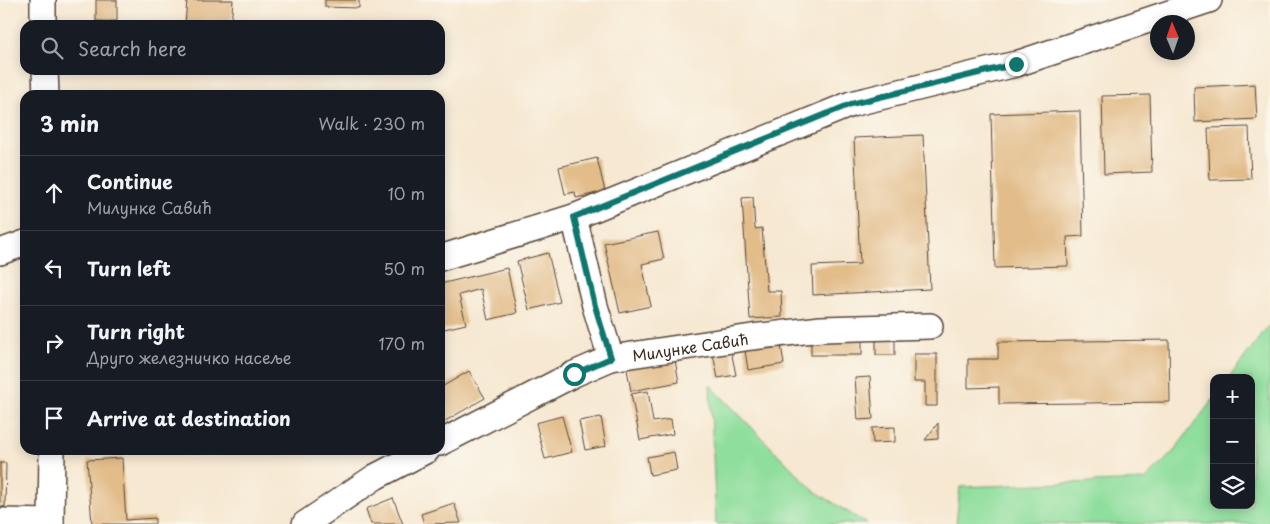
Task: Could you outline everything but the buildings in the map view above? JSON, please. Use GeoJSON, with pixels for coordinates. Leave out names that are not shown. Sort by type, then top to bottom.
{"type":"FeatureCollection","features":[{"type":"Feature","properties":{"kind":"street"},"geometry":{"type":"LineString","coordinates":[[43,0],[43,20]]}},
{"type":"Feature","properties":{"kind":"street"},"geometry":{"type":"LineString","coordinates":[[445,256],[574,217],[851,104],[1016,64],[1209,0]]}},
{"type":"Feature","properties":{"kind":"street"},"geometry":{"type":"LineString","coordinates":[[45,75],[46,90]]}},
{"type":"Feature","properties":{"kind":"street"},"geometry":{"type":"LineString","coordinates":[[574,217],[595,306],[611,358]]}},
{"type":"Feature","properties":{"kind":"street"},"geometry":{"type":"LineString","coordinates":[[0,252],[20,245]]}},
{"type":"Feature","properties":{"kind":"street","name":"Милунке Савић"},"geometry":{"type":"LineString","coordinates":[[445,440],[574,374],[611,358],[744,338],[821,329],[930,326]]}},
{"type":"Feature","properties":{"kind":"street"},"geometry":{"type":"LineString","coordinates":[[0,521],[51,523],[52,455]]}},
{"type":"Feature","properties":{"kind":"street"},"geometry":{"type":"LineString","coordinates":[[305,524],[375,477],[417,455]]}},
{"type":"Feature","properties":{"kind":"green space"},"geometry":{"type":"Polygon","coordinates":[[[1268,326],[1270,326],[1270,524],[956,524],[960,487],[1145,480],[1173,452],[1210,403],[1210,509],[1255,509],[1255,374],[1232,374],[1268,326]]]}},
{"type":"Feature","properties":{"kind":"green space"},"geometry":{"type":"Polygon","coordinates":[[[710,385],[813,490],[867,524],[716,524],[710,385]]]}},
{"type":"Feature","properties":{"kind":"route"},"geometry":{"type":"LineString","coordinates":[[574,374],[611,358],[595,306],[574,217],[851,104],[1016,64]]}}]}
